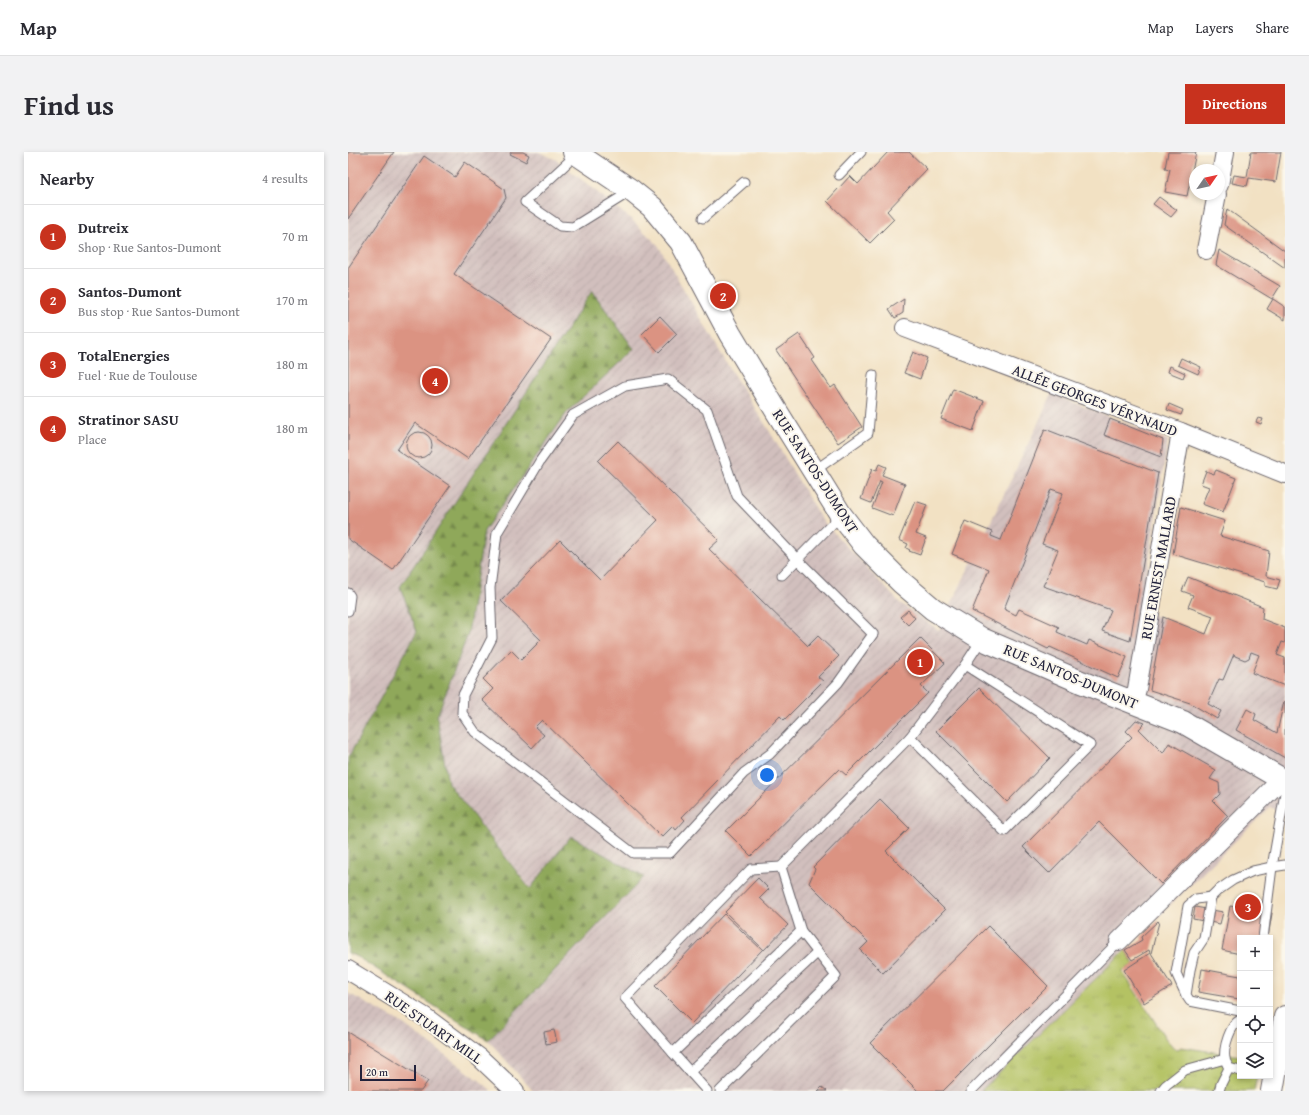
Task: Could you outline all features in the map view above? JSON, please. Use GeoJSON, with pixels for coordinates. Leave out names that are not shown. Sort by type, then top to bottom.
{"type":"FeatureCollection","features":[{"type":"Feature","properties":{"kind":"street"},"geometry":{"type":"LineString","coordinates":[[1223,164],[1225,152]]}},
{"type":"Feature","properties":{"kind":"street","name":"RUE SANTOS-DUMONT"},"geometry":{"type":"LineString","coordinates":[[577,153],[632,191],[652,208],[681,242],[730,334],[776,412],[841,515],[864,545],[901,582],[933,609],[982,639],[1018,656],[1183,722],[1284,784]]}},
{"type":"Feature","properties":{"kind":"street"},"geometry":{"type":"LineString","coordinates":[[1206,250],[1216,200]]}},
{"type":"Feature","properties":{"kind":"street","name":"ALLÉE GEORGES VÉRYNAUD"},"geometry":{"type":"LineString","coordinates":[[905,328],[1181,432],[1285,474]]}},
{"type":"Feature","properties":{"kind":"street","name":"RUE ERNEST MALLARD"},"geometry":{"type":"LineString","coordinates":[[1133,703],[1137,689],[1181,432]]}},
{"type":"Feature","properties":{"kind":"street"},"geometry":{"type":"LineString","coordinates":[[1118,941],[1284,784]]}},
{"type":"Feature","properties":{"kind":"street","name":"RUE STUART MILL"},"geometry":{"type":"LineString","coordinates":[[348,970],[425,1017],[480,1058],[515,1091]]}},
{"type":"Feature","properties":{"kind":"street"},"geometry":{"type":"LineString","coordinates":[[1271,1083],[1282,1019]]}},
{"type":"Feature","properties":{"kind":"lane"},"geometry":{"type":"LineString","coordinates":[[839,175],[861,152]]}},
{"type":"Feature","properties":{"kind":"lane"},"geometry":{"type":"LineString","coordinates":[[577,153],[525,202],[560,226],[573,227],[632,191]]}},
{"type":"Feature","properties":{"kind":"lane"},"geometry":{"type":"LineString","coordinates":[[703,218],[744,182]]}},
{"type":"Feature","properties":{"kind":"lane"},"geometry":{"type":"LineString","coordinates":[[814,471],[868,433],[873,375]]}},
{"type":"Feature","properties":{"kind":"lane"},"geometry":{"type":"LineString","coordinates":[[668,380],[707,410],[737,496],[797,559],[873,634],[838,683],[770,754],[744,773],[670,853],[633,853],[475,732],[462,713],[463,695],[492,638],[490,588],[497,533],[540,461],[573,415],[625,386],[668,380]]}},
{"type":"Feature","properties":{"kind":"lane"},"geometry":{"type":"LineString","coordinates":[[782,575],[841,515]]}},
{"type":"Feature","properties":{"kind":"lane"},"geometry":{"type":"LineString","coordinates":[[348,593],[350,596],[348,611]]}},
{"type":"Feature","properties":{"kind":"lane"},"geometry":{"type":"LineString","coordinates":[[707,1091],[625,998],[751,869],[781,867],[910,738],[965,665],[982,639]]}},
{"type":"Feature","properties":{"kind":"lane"},"geometry":{"type":"LineString","coordinates":[[910,738],[1004,831],[1090,745],[965,665]]}},
{"type":"Feature","properties":{"kind":"lane"},"geometry":{"type":"LineString","coordinates":[[1263,935],[1284,784]]}},
{"type":"Feature","properties":{"kind":"lane"},"geometry":{"type":"LineString","coordinates":[[1186,994],[1194,953],[1204,938],[1211,897],[1233,880],[1253,871],[1285,866]]}},
{"type":"Feature","properties":{"kind":"lane"},"geometry":{"type":"LineString","coordinates":[[720,1091],[836,976],[800,931],[781,867]]}},
{"type":"Feature","properties":{"kind":"lane"},"geometry":{"type":"LineString","coordinates":[[1211,897],[1196,898],[1188,906],[1176,973],[1190,1001],[1237,1010]]}},
{"type":"Feature","properties":{"kind":"lane"},"geometry":{"type":"LineString","coordinates":[[673,1053],[800,931]]}},
{"type":"Feature","properties":{"kind":"lane"},"geometry":{"type":"LineString","coordinates":[[971,1091],[1118,941]]}},
{"type":"Feature","properties":{"kind":"lane"},"geometry":{"type":"LineString","coordinates":[[690,1072],[817,952]]}},
{"type":"Feature","properties":{"kind":"lane"},"geometry":{"type":"LineString","coordinates":[[1229,1068],[1225,1059],[1227,1041],[1235,1022],[1237,1021]]}},
{"type":"Feature","properties":{"kind":"lane"},"geometry":{"type":"LineString","coordinates":[[1161,1091],[1166,1085],[1185,1070],[1225,1059]]}},
{"type":"Feature","properties":{"kind":"lane"},"geometry":{"type":"LineString","coordinates":[[1229,1068],[1237,1070]]}},
{"type":"Feature","properties":{"kind":"lane"},"geometry":{"type":"LineString","coordinates":[[1219,1091],[1229,1068]]}},
{"type":"Feature","properties":{"kind":"shaded area"},"geometry":{"type":"Polygon","coordinates":[[[348,152],[539,152],[557,160],[632,220],[658,245],[733,374],[770,432],[821,519],[900,603],[939,630],[1052,394],[1168,440],[1141,611],[1285,661],[1285,814],[1270,807],[981,1091],[533,1091],[488,1040],[644,877],[531,889],[448,783],[437,716],[468,634],[484,531],[568,411],[634,349],[592,291],[400,587],[417,631],[348,758],[348,152]]]}},
{"type":"Feature","properties":{"kind":"shaded area"},"geometry":{"type":"Polygon","coordinates":[[[348,993],[402,1023],[492,1091],[348,1091],[348,993]]]}},
{"type":"Feature","properties":{"kind":"green space"},"geometry":{"type":"Polygon","coordinates":[[[592,291],[634,349],[568,411],[484,531],[468,634],[437,716],[448,783],[530,889],[571,836],[644,877],[488,1040],[359,958],[348,953],[348,758],[417,631],[400,587],[592,291]]]}},
{"type":"Feature","properties":{"kind":"green space"},"geometry":{"type":"Polygon","coordinates":[[[1125,950],[1134,964],[1122,971],[1166,1039],[1174,1048],[1178,1049],[1181,1047],[1237,1056],[1237,1079],[1256,1079],[1254,1091],[981,1091],[1125,950]]]}},
{"type":"Feature","properties":{"kind":"building"},"geometry":{"type":"Polygon","coordinates":[[[348,152],[394,152],[348,219],[348,152]]]}},
{"type":"Feature","properties":{"kind":"building"},"geometry":{"type":"Polygon","coordinates":[[[511,152],[523,152],[529,155],[526,162],[510,154],[511,152]]]}},
{"type":"Feature","properties":{"kind":"building"},"geometry":{"type":"Polygon","coordinates":[[[888,152],[909,152],[927,169],[887,211],[894,219],[870,243],[827,201],[850,176],[858,184],[888,152]]]}},
{"type":"Feature","properties":{"kind":"building"},"geometry":{"type":"Polygon","coordinates":[[[1168,152],[1196,152],[1194,164],[1189,164],[1189,186],[1187,196],[1165,192],[1170,169],[1165,168],[1168,152]]]}},
{"type":"Feature","properties":{"kind":"building"},"geometry":{"type":"Polygon","coordinates":[[[1251,152],[1281,152],[1276,182],[1249,178],[1247,186],[1232,183],[1234,175],[1247,177],[1251,152]]]}},
{"type":"Feature","properties":{"kind":"building"},"geometry":{"type":"Polygon","coordinates":[[[424,156],[455,177],[465,162],[504,189],[506,198],[454,274],[551,339],[468,459],[415,423],[397,450],[450,486],[393,570],[348,539],[348,268],[424,156]]]}},
{"type":"Feature","properties":{"kind":"building"},"geometry":{"type":"Polygon","coordinates":[[[1159,197],[1177,210],[1171,217],[1153,204],[1159,197]]]}},
{"type":"Feature","properties":{"kind":"building"},"geometry":{"type":"Polygon","coordinates":[[[1227,209],[1285,251],[1285,268],[1224,225],[1227,209]]]}},
{"type":"Feature","properties":{"kind":"building"},"geometry":{"type":"Polygon","coordinates":[[[1219,250],[1280,286],[1272,299],[1216,265],[1219,250]]]}},
{"type":"Feature","properties":{"kind":"building"},"geometry":{"type":"Polygon","coordinates":[[[904,299],[903,313],[895,318],[889,309],[904,299]]]}},
{"type":"Feature","properties":{"kind":"building"},"geometry":{"type":"Polygon","coordinates":[[[1273,299],[1285,307],[1285,320],[1267,309],[1273,299]]]}},
{"type":"Feature","properties":{"kind":"building"},"geometry":{"type":"Polygon","coordinates":[[[660,316],[677,334],[659,352],[642,334],[660,316]]]}},
{"type":"Feature","properties":{"kind":"building"},"geometry":{"type":"Polygon","coordinates":[[[799,334],[815,358],[812,360],[831,388],[835,385],[862,427],[838,443],[776,350],[799,334]]]}},
{"type":"Feature","properties":{"kind":"building"},"geometry":{"type":"Polygon","coordinates":[[[913,352],[927,358],[920,379],[904,373],[913,352]]]}},
{"type":"Feature","properties":{"kind":"building"},"geometry":{"type":"Polygon","coordinates":[[[1181,358],[1201,367],[1198,374],[1178,365],[1181,358]]]}},
{"type":"Feature","properties":{"kind":"building"},"geometry":{"type":"Polygon","coordinates":[[[1170,366],[1185,373],[1183,378],[1168,372],[1170,366]]]}},
{"type":"Feature","properties":{"kind":"building"},"geometry":{"type":"Polygon","coordinates":[[[953,389],[984,401],[973,431],[941,419],[953,389]]]}},
{"type":"Feature","properties":{"kind":"building"},"geometry":{"type":"Polygon","coordinates":[[[1169,404],[1183,410],[1181,415],[1167,410],[1169,404]]]}},
{"type":"Feature","properties":{"kind":"building"},"geometry":{"type":"Polygon","coordinates":[[[1258,418],[1263,419],[1261,424],[1256,422],[1258,418]]]}},
{"type":"Feature","properties":{"kind":"building"},"geometry":{"type":"Polygon","coordinates":[[[1110,419],[1163,440],[1161,457],[1104,435],[1110,419]]]}},
{"type":"Feature","properties":{"kind":"building"},"geometry":{"type":"Polygon","coordinates":[[[1045,429],[1158,473],[1130,641],[1102,631],[1111,610],[1043,586],[1058,550],[1042,544],[1063,493],[1051,489],[1004,609],[1016,615],[1019,609],[1059,627],[1057,632],[1087,645],[1089,640],[1127,657],[1118,678],[1050,647],[1048,649],[972,611],[989,569],[952,554],[965,521],[992,532],[991,536],[1001,540],[1045,429]]]}},
{"type":"Feature","properties":{"kind":"building"},"geometry":{"type":"Polygon","coordinates":[[[419,432],[428,436],[432,445],[428,454],[419,458],[410,454],[406,445],[410,436],[419,432]]]}},
{"type":"Feature","properties":{"kind":"building"},"geometry":{"type":"Polygon","coordinates":[[[618,441],[719,540],[709,549],[808,646],[818,636],[839,656],[818,677],[823,681],[784,720],[780,716],[682,817],[685,820],[676,830],[673,826],[662,837],[542,720],[535,727],[544,735],[532,748],[482,700],[493,689],[483,679],[511,650],[521,660],[541,640],[501,601],[560,540],[600,580],[658,520],[598,461],[618,441]]]}},
{"type":"Feature","properties":{"kind":"building"},"geometry":{"type":"Polygon","coordinates":[[[879,464],[886,467],[882,475],[905,484],[893,516],[872,508],[882,482],[880,481],[871,503],[861,499],[872,469],[876,471],[879,464]]]}},
{"type":"Feature","properties":{"kind":"building"},"geometry":{"type":"Polygon","coordinates":[[[1216,470],[1236,478],[1223,512],[1202,504],[1209,487],[1201,484],[1206,471],[1214,474],[1216,470]]]}},
{"type":"Feature","properties":{"kind":"building"},"geometry":{"type":"Polygon","coordinates":[[[915,501],[927,505],[916,534],[926,538],[920,555],[909,551],[910,550],[906,548],[908,544],[899,540],[915,501]]]}},
{"type":"Feature","properties":{"kind":"building"},"geometry":{"type":"Polygon","coordinates":[[[1181,507],[1225,521],[1220,536],[1269,551],[1266,576],[1280,580],[1277,589],[1265,586],[1265,582],[1173,554],[1181,507]]]}},
{"type":"Feature","properties":{"kind":"building"},"geometry":{"type":"Polygon","coordinates":[[[1188,577],[1263,607],[1262,619],[1285,628],[1285,643],[1282,642],[1277,655],[1285,658],[1285,686],[1252,673],[1259,655],[1251,652],[1249,658],[1245,660],[1235,656],[1234,654],[1223,680],[1219,679],[1208,704],[1221,711],[1217,719],[1190,703],[1150,690],[1163,617],[1206,634],[1213,616],[1188,607],[1193,595],[1182,591],[1188,577]]]}},
{"type":"Feature","properties":{"kind":"building"},"geometry":{"type":"Polygon","coordinates":[[[908,610],[915,618],[908,625],[900,617],[908,610]]]}},
{"type":"Feature","properties":{"kind":"building"},"geometry":{"type":"Polygon","coordinates":[[[920,638],[945,663],[921,686],[928,693],[846,775],[839,769],[751,856],[726,831],[920,638]]]}},
{"type":"Feature","properties":{"kind":"building"},"geometry":{"type":"Polygon","coordinates":[[[979,688],[1050,758],[1007,802],[936,731],[979,688]]]}},
{"type":"Feature","properties":{"kind":"building"},"geometry":{"type":"Polygon","coordinates":[[[1284,701],[1285,758],[1236,730],[1247,709],[1256,714],[1254,720],[1277,733],[1284,701]]]}},
{"type":"Feature","properties":{"kind":"building"},"geometry":{"type":"Polygon","coordinates":[[[1136,720],[1145,723],[1139,729],[1163,753],[1169,743],[1216,770],[1210,779],[1219,783],[1220,794],[1213,801],[1228,816],[1161,884],[1099,822],[1049,873],[1023,847],[1132,737],[1126,731],[1136,720]]]}},
{"type":"Feature","properties":{"kind":"building"},"geometry":{"type":"Polygon","coordinates":[[[880,799],[909,828],[886,851],[945,910],[883,973],[860,950],[868,942],[809,883],[815,869],[813,867],[880,799]]]}},
{"type":"Feature","properties":{"kind":"building"},"geometry":{"type":"Polygon","coordinates":[[[758,878],[769,889],[760,898],[788,925],[764,950],[725,912],[758,878]]]}},
{"type":"Feature","properties":{"kind":"building"},"geometry":{"type":"Polygon","coordinates":[[[1230,906],[1272,913],[1268,935],[1237,935],[1237,953],[1222,950],[1230,906]]]}},
{"type":"Feature","properties":{"kind":"building"},"geometry":{"type":"Polygon","coordinates":[[[1195,907],[1223,912],[1220,924],[1193,919],[1195,907]]]}},
{"type":"Feature","properties":{"kind":"building"},"geometry":{"type":"Polygon","coordinates":[[[724,914],[762,950],[692,1023],[655,986],[724,914]]]}},
{"type":"Feature","properties":{"kind":"building"},"geometry":{"type":"Polygon","coordinates":[[[1158,921],[1151,953],[1172,986],[1144,1003],[1124,970],[1150,953],[1149,950],[1132,960],[1125,950],[1142,940],[1141,937],[1158,921]]]}},
{"type":"Feature","properties":{"kind":"building"},"geometry":{"type":"Polygon","coordinates":[[[988,926],[1048,986],[943,1091],[918,1091],[870,1043],[988,926]]]}},
{"type":"Feature","properties":{"kind":"building"},"geometry":{"type":"Polygon","coordinates":[[[1202,969],[1237,975],[1237,999],[1198,992],[1202,969]]]}},
{"type":"Feature","properties":{"kind":"building"},"geometry":{"type":"Polygon","coordinates":[[[554,1030],[557,1042],[546,1044],[544,1032],[554,1030]]]}},
{"type":"Feature","properties":{"kind":"building"},"geometry":{"type":"Polygon","coordinates":[[[348,1032],[428,1081],[421,1091],[348,1091],[348,1032]]]}},
{"type":"Feature","properties":{"kind":"building"},"geometry":{"type":"Polygon","coordinates":[[[822,1087],[827,1091],[818,1091],[822,1087]]]}},
{"type":"Feature","properties":{"kind":"place","name":"Santos-Dumont"},"geometry":{"type":"Point","coordinates":[723,296]}},
{"type":"Feature","properties":{"kind":"place","name":"Stratinor SASU"},"geometry":{"type":"Point","coordinates":[435,381]}},
{"type":"Feature","properties":{"kind":"place","name":"Dutreix"},"geometry":{"type":"Point","coordinates":[920,662]}},
{"type":"Feature","properties":{"kind":"place","name":"TotalEnergies"},"geometry":{"type":"Point","coordinates":[1248,907]}}]}
